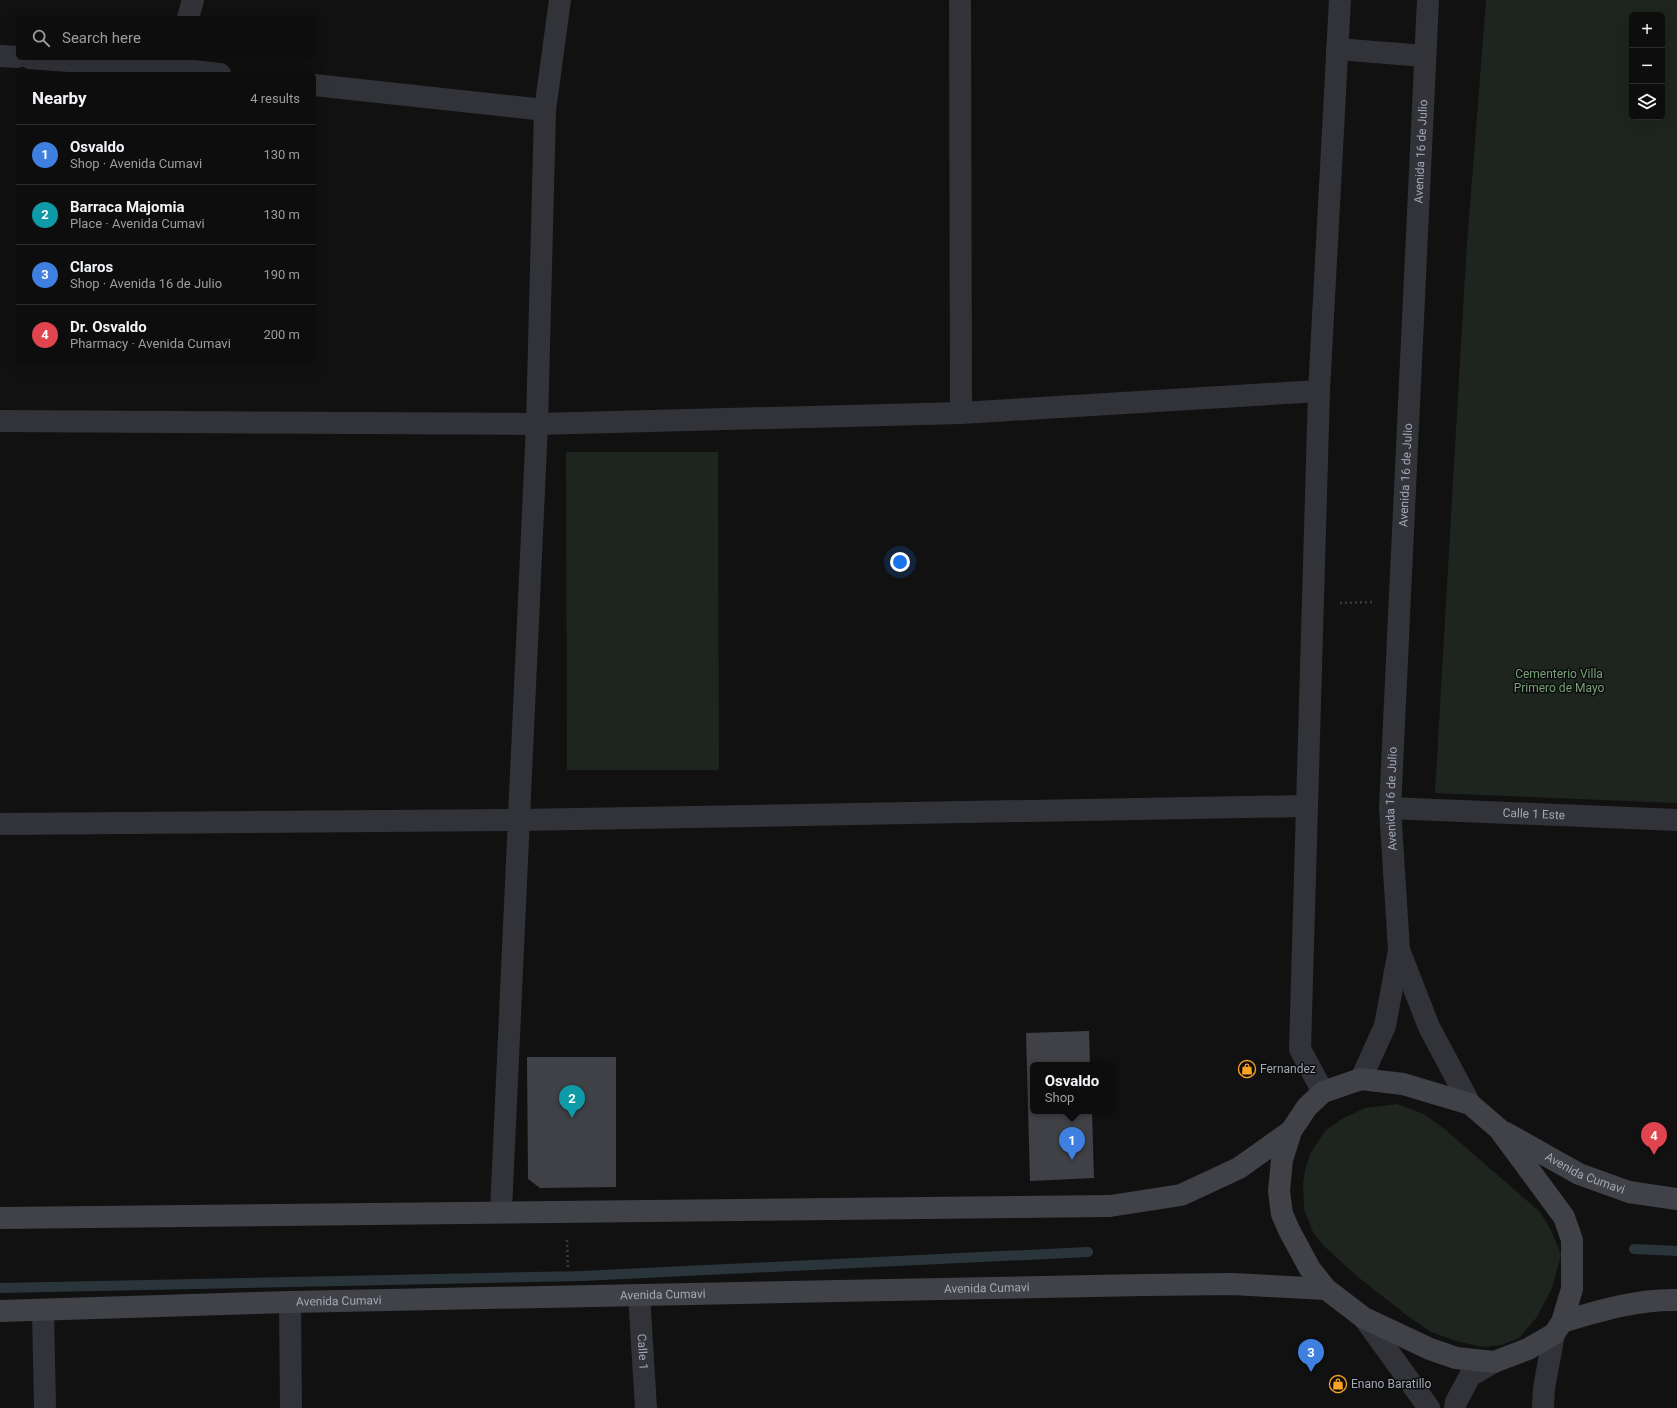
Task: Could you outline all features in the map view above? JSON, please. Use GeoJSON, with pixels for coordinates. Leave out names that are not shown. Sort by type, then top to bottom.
{"type":"FeatureCollection","features":[{"type":"Feature","properties":{"kind":"main road"},"geometry":{"type":"LineString","coordinates":[[1558,1328],[1572,1289],[1572,1240],[1564,1217],[1499,1129],[1470,1104],[1403,1084],[1361,1079],[1323,1092],[1307,1107],[1291,1131],[1282,1160],[1279,1191],[1282,1214],[1310,1269],[1326,1289],[1364,1318],[1456,1358],[1494,1362],[1528,1349],[1558,1328],[1609,1308],[1663,1299],[1677,1300]]}},
{"type":"Feature","properties":{"kind":"main road","name":"Avenida Cumavi"},"geometry":{"type":"LineString","coordinates":[[1499,1129],[1579,1174],[1629,1192],[1677,1199]]}},
{"type":"Feature","properties":{"kind":"main road"},"geometry":{"type":"LineString","coordinates":[[0,1218],[501,1211],[1110,1206],[1181,1195],[1239,1168],[1291,1131]]}},
{"type":"Feature","properties":{"kind":"main road","name":"Avenida Cumavi"},"geometry":{"type":"LineString","coordinates":[[0,1311],[290,1302],[1232,1284],[1326,1289]]}},
{"type":"Feature","properties":{"kind":"street"},"geometry":{"type":"LineString","coordinates":[[189,16],[193,0]]}},
{"type":"Feature","properties":{"kind":"street"},"geometry":{"type":"LineString","coordinates":[[501,1211],[537,424],[545,110],[560,0]]}},
{"type":"Feature","properties":{"kind":"street"},"geometry":{"type":"LineString","coordinates":[[960,0],[961,413]]}},
{"type":"Feature","properties":{"kind":"street"},"geometry":{"type":"LineString","coordinates":[[1323,1092],[1300,1049],[1319,391],[1340,0]]}},
{"type":"Feature","properties":{"kind":"street","name":"Avenida 16 de Julio"},"geometry":{"type":"LineString","coordinates":[[1361,1079],[1385,1026],[1399,950],[1390,808],[1428,0]]}},
{"type":"Feature","properties":{"kind":"street"},"geometry":{"type":"LineString","coordinates":[[1337,49],[1425,56]]}},
{"type":"Feature","properties":{"kind":"street"},"geometry":{"type":"LineString","coordinates":[[0,56],[16,57]]}},
{"type":"Feature","properties":{"kind":"street"},"geometry":{"type":"LineString","coordinates":[[88,60],[176,63],[212,72]]}},
{"type":"Feature","properties":{"kind":"street"},"geometry":{"type":"LineString","coordinates":[[316,84],[545,110]]}},
{"type":"Feature","properties":{"kind":"street"},"geometry":{"type":"LineString","coordinates":[[0,421],[537,424],[961,413],[1319,391]]}},
{"type":"Feature","properties":{"kind":"street"},"geometry":{"type":"LineString","coordinates":[[0,824],[518,820],[1306,806]]}},
{"type":"Feature","properties":{"kind":"street","name":"Calle 1 Este"},"geometry":{"type":"LineString","coordinates":[[1390,808],[1677,820]]}},
{"type":"Feature","properties":{"kind":"street","name":"Avenida 16 de Julio"},"geometry":{"type":"LineString","coordinates":[[1399,950],[1429,1027],[1470,1104]]}},
{"type":"Feature","properties":{"kind":"street","name":"Calle 1"},"geometry":{"type":"LineString","coordinates":[[639,1295],[646,1408]]}},
{"type":"Feature","properties":{"kind":"street"},"geometry":{"type":"LineString","coordinates":[[290,1302],[291,1408]]}},
{"type":"Feature","properties":{"kind":"street"},"geometry":{"type":"LineString","coordinates":[[43,1310],[45,1408]]}},
{"type":"Feature","properties":{"kind":"street"},"geometry":{"type":"LineString","coordinates":[[1364,1318],[1429,1408]]}},
{"type":"Feature","properties":{"kind":"street"},"geometry":{"type":"LineString","coordinates":[[1543,1408],[1544,1388],[1558,1328]]}},
{"type":"Feature","properties":{"kind":"street"},"geometry":{"type":"LineString","coordinates":[[1455,1408],[1456,1402],[1470,1376],[1494,1362]]}},
{"type":"Feature","properties":{"kind":"path"},"geometry":{"type":"LineString","coordinates":[[1334,603],[1370,602]]}},
{"type":"Feature","properties":{"kind":"path"},"geometry":{"type":"LineString","coordinates":[[567,1238],[569,1276]]}},
{"type":"Feature","properties":{"kind":"green space","name":"Cementerio Villa Primero de Mayo"},"geometry":{"type":"Polygon","coordinates":[[[1486,0],[1677,0],[1677,803],[1435,793],[1466,257],[1486,0]]]}},
{"type":"Feature","properties":{"kind":"green space"},"geometry":{"type":"Polygon","coordinates":[[[566,452],[718,452],[719,770],[567,770],[566,452]]]}},
{"type":"Feature","properties":{"kind":"green space"},"geometry":{"type":"Polygon","coordinates":[[[1397,1104],[1424,1114],[1447,1131],[1540,1212],[1552,1232],[1561,1255],[1552,1288],[1537,1317],[1519,1338],[1502,1345],[1483,1347],[1456,1341],[1431,1332],[1409,1317],[1358,1277],[1324,1246],[1313,1232],[1304,1209],[1303,1185],[1305,1169],[1311,1152],[1326,1130],[1342,1119],[1365,1108],[1397,1104]]]}},
{"type":"Feature","properties":{"kind":"building"},"geometry":{"type":"Polygon","coordinates":[[[1089,1031],[1090,1062],[1030,1062],[1030,1114],[1092,1114],[1094,1178],[1030,1181],[1026,1033],[1089,1031]]]}},
{"type":"Feature","properties":{"kind":"building"},"geometry":{"type":"Polygon","coordinates":[[[527,1057],[616,1057],[616,1187],[540,1188],[528,1179],[527,1057]]]}},
{"type":"Feature","properties":{"kind":"waterway"},"geometry":{"type":"LineString","coordinates":[[1634,1249],[1677,1251]]}},
{"type":"Feature","properties":{"kind":"waterway"},"geometry":{"type":"LineString","coordinates":[[0,1288],[582,1276],[1088,1252]]}},
{"type":"Feature","properties":{"kind":"place","name":"Fernandez"},"geometry":{"type":"Point","coordinates":[1247,1069]}},
{"type":"Feature","properties":{"kind":"place","name":"Barraca Majomia"},"geometry":{"type":"Point","coordinates":[572,1118]}},
{"type":"Feature","properties":{"kind":"place","name":"Dr. Osvaldo"},"geometry":{"type":"Point","coordinates":[1654,1155]}},
{"type":"Feature","properties":{"kind":"place","name":"Osvaldo"},"geometry":{"type":"Point","coordinates":[1072,1160]}},
{"type":"Feature","properties":{"kind":"place","name":"Claros"},"geometry":{"type":"Point","coordinates":[1311,1372]}},
{"type":"Feature","properties":{"kind":"place","name":"Enano Baratillo"},"geometry":{"type":"Point","coordinates":[1338,1384]}}]}
